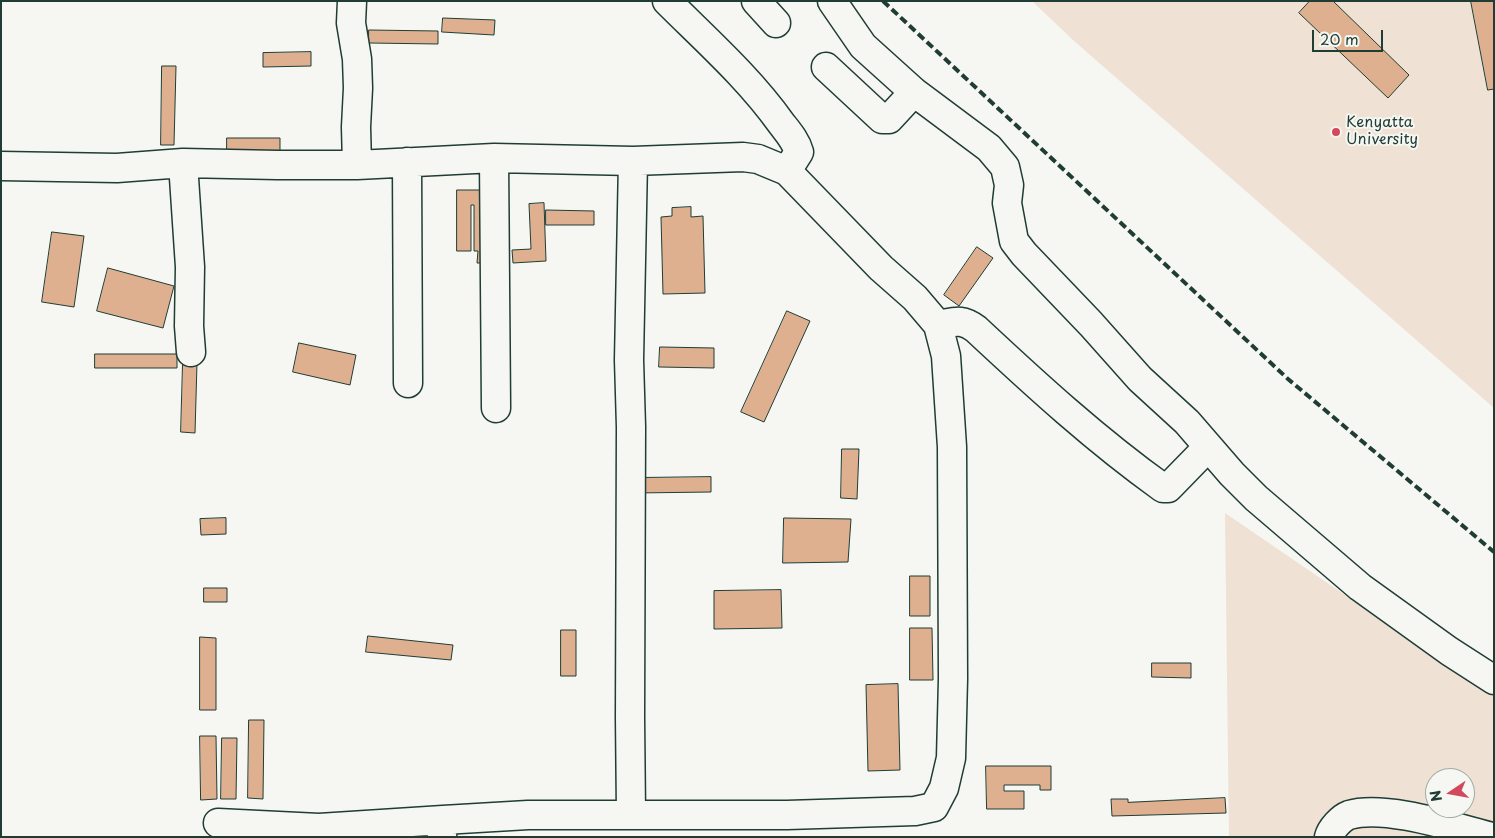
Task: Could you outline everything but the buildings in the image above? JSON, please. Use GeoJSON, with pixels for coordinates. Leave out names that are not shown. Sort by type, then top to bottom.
{"type":"FeatureCollection","features":[{"type":"Feature","properties":{"kind":"street"},"geometry":{"type":"LineString","coordinates":[[352,1],[351,23],[357,60],[358,88],[357,165]]}},
{"type":"Feature","properties":{"kind":"street"},"geometry":{"type":"LineString","coordinates":[[667,1],[771,108],[797,144],[799,152],[786,171]]}},
{"type":"Feature","properties":{"kind":"street"},"geometry":{"type":"LineString","coordinates":[[756,1],[776,23]]}},
{"type":"Feature","properties":{"kind":"street"},"geometry":{"type":"LineString","coordinates":[[832,1],[863,46],[914,92],[989,148],[1005,167],[1009,185],[1007,203],[1014,241],[1140,379],[1187,422],[1256,498],[1360,587],[1449,651],[1494,680]]}},
{"type":"Feature","properties":{"kind":"street"},"geometry":{"type":"LineString","coordinates":[[826,67],[882,119],[889,119],[914,92]]}},
{"type":"Feature","properties":{"kind":"street"},"geometry":{"type":"LineString","coordinates":[[1,166],[117,168],[183,163],[357,165],[494,158],[632,161],[743,157],[758,159],[786,171],[881,268],[915,298],[938,325],[946,356],[952,447],[953,679],[951,758],[944,788],[934,806],[915,811],[787,815],[528,815],[442,828],[319,828],[218,823]]}},
{"type":"Feature","properties":{"kind":"street"},"geometry":{"type":"LineString","coordinates":[[494,158],[496,408]]}},
{"type":"Feature","properties":{"kind":"street"},"geometry":{"type":"LineString","coordinates":[[631,814],[631,427],[628,360],[632,161]]}},
{"type":"Feature","properties":{"kind":"street"},"geometry":{"type":"LineString","coordinates":[[407,162],[408,383]]}},
{"type":"Feature","properties":{"kind":"street"},"geometry":{"type":"LineString","coordinates":[[183,163],[190,267],[189,326],[191,352]]}},
{"type":"Feature","properties":{"kind":"street"},"geometry":{"type":"LineString","coordinates":[[938,325],[957,321],[966,322],[976,329],[1032,382],[1088,430],[1163,488],[1168,488],[1208,447]]}},
{"type":"Feature","properties":{"kind":"street"},"geometry":{"type":"LineString","coordinates":[[1329,837],[1330,831],[1347,816],[1360,813],[1397,814],[1492,837]]}},
{"type":"Feature","properties":{"kind":"shaded area","name":"Kenyatta University"},"geometry":{"type":"Polygon","coordinates":[[[1032,1],[1494,1],[1494,408],[1073,40],[1032,1]]]}},
{"type":"Feature","properties":{"kind":"shaded area"},"geometry":{"type":"Polygon","coordinates":[[[1225,513],[1424,649],[1494,688],[1494,837],[1229,837],[1225,513]]]}},
{"type":"Feature","properties":{"kind":"railway"},"geometry":{"type":"LineString","coordinates":[[883,1],[1288,379],[1494,552]]}},
{"type":"Feature","properties":{"kind":"place","name":"Kenyatta University"},"geometry":{"type":"Point","coordinates":[1336,132]}}]}
